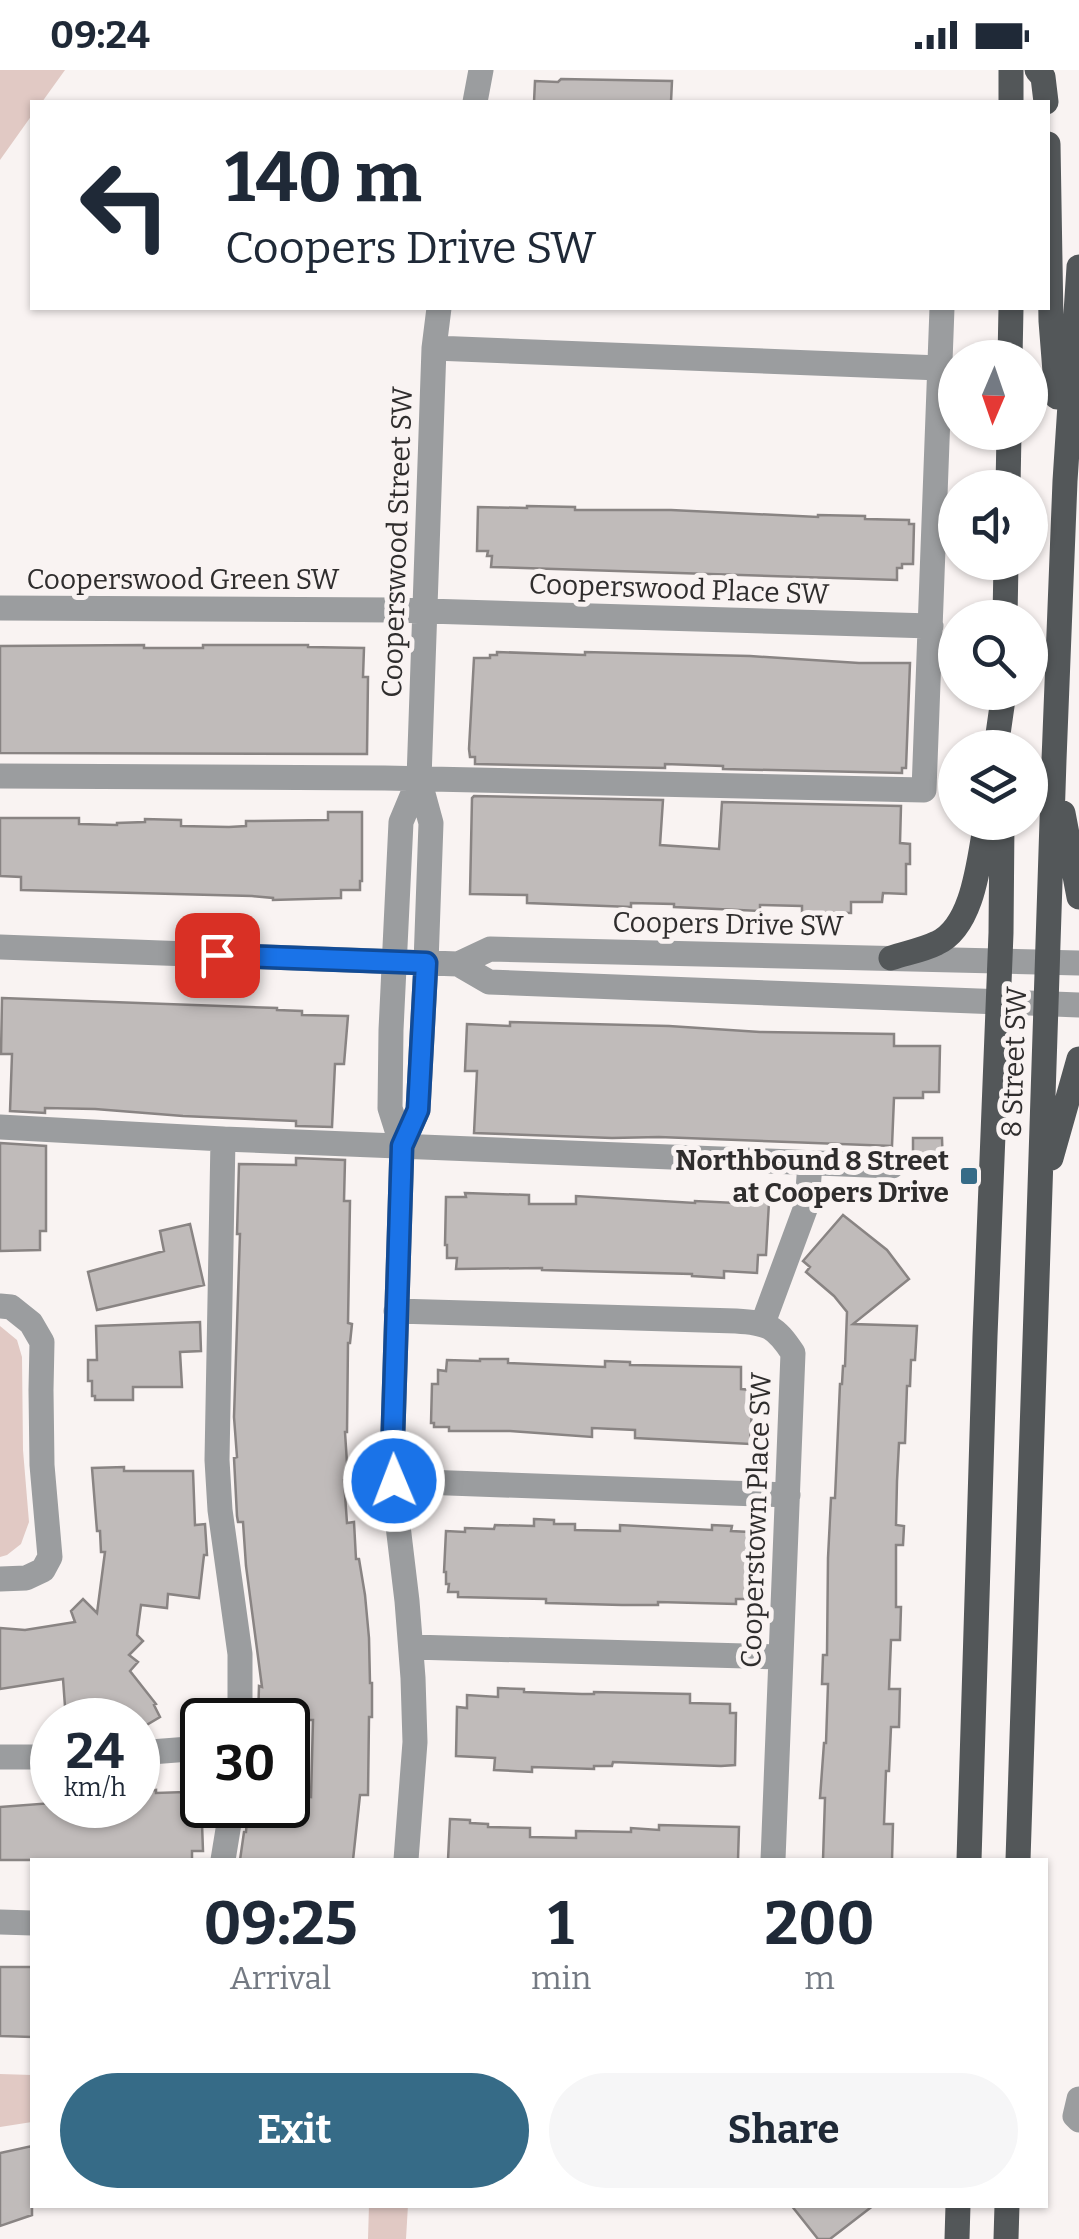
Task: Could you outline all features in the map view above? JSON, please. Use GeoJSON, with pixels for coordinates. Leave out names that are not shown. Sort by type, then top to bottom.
{"type":"FeatureCollection","features":[{"type":"Feature","properties":{"kind":"main road"},"geometry":{"type":"LineString","coordinates":[[1011,70],[1011,100]]}},
{"type":"Feature","properties":{"kind":"main road"},"geometry":{"type":"LineString","coordinates":[[1037,70],[1043,77],[1046,100]]}},
{"type":"Feature","properties":{"kind":"main road"},"geometry":{"type":"LineString","coordinates":[[1050,262],[1051,321],[1065,482]]}},
{"type":"Feature","properties":{"kind":"main road","name":"8 Street SW"},"geometry":{"type":"LineString","coordinates":[[1018,1858],[1054,760],[1065,482],[1079,267]]}},
{"type":"Feature","properties":{"kind":"main road"},"geometry":{"type":"LineString","coordinates":[[1010,310],[1010,340]]}},
{"type":"Feature","properties":{"kind":"main road"},"geometry":{"type":"LineString","coordinates":[[1054,760],[1079,896]]}},
{"type":"Feature","properties":{"kind":"main road"},"geometry":{"type":"LineString","coordinates":[[891,958],[939,943],[959,928],[982,840]]}},
{"type":"Feature","properties":{"kind":"main road","name":"8 Street SW"},"geometry":{"type":"LineString","coordinates":[[969,1858],[1002,840]]}},
{"type":"Feature","properties":{"kind":"main road"},"geometry":{"type":"LineString","coordinates":[[1038,1207],[1079,1059]]}},
{"type":"Feature","properties":{"kind":"main road"},"geometry":{"type":"LineString","coordinates":[[957,2239],[958,2208]]}},
{"type":"Feature","properties":{"kind":"main road"},"geometry":{"type":"LineString","coordinates":[[1006,2239],[1007,2208]]}},
{"type":"Feature","properties":{"kind":"street"},"geometry":{"type":"LineString","coordinates":[[475,100],[481,70]]}},
{"type":"Feature","properties":{"kind":"street","name":"Cooperswood Street SW"},"geometry":{"type":"LineString","coordinates":[[402,1146],[418,1110],[426,963],[431,823],[419,779],[434,348],[439,310]]}},
{"type":"Feature","properties":{"kind":"street"},"geometry":{"type":"LineString","coordinates":[[941,340],[942,310]]}},
{"type":"Feature","properties":{"kind":"street"},"geometry":{"type":"LineString","coordinates":[[434,348],[938,368]]}},
{"type":"Feature","properties":{"kind":"street"},"geometry":{"type":"LineString","coordinates":[[0,776],[419,779],[924,790],[938,425]]}},
{"type":"Feature","properties":{"kind":"street","name":"Cooperswood Green SW"},"geometry":{"type":"LineString","coordinates":[[0,608],[426,610]]}},
{"type":"Feature","properties":{"kind":"street","name":"Cooperswood Place SW"},"geometry":{"type":"LineString","coordinates":[[426,610],[931,626]]}},
{"type":"Feature","properties":{"kind":"street","name":"Cooperswood Street SW"},"geometry":{"type":"LineString","coordinates":[[402,1146],[390,1108],[391,1030],[401,822],[419,779]]}},
{"type":"Feature","properties":{"kind":"street","name":"Coopers Drive SW"},"geometry":{"type":"LineString","coordinates":[[0,947],[458,964],[490,949],[1079,963]]}},
{"type":"Feature","properties":{"kind":"street","name":"Coopers Drive SW"},"geometry":{"type":"LineString","coordinates":[[458,964],[489,982],[1079,1004]]}},
{"type":"Feature","properties":{"kind":"street"},"geometry":{"type":"LineString","coordinates":[[0,1126],[222,1139],[892,1166]]}},
{"type":"Feature","properties":{"kind":"street"},"geometry":{"type":"LineString","coordinates":[[222,1139],[217,1460],[240,1654],[240,1698]]}},
{"type":"Feature","properties":{"kind":"street"},"geometry":{"type":"LineString","coordinates":[[402,1146],[393,1431],[394,1481],[412,1647],[414,1742],[406,1858]]}},
{"type":"Feature","properties":{"kind":"street"},"geometry":{"type":"LineString","coordinates":[[396,1311],[763,1323],[807,1204],[810,1163]]}},
{"type":"Feature","properties":{"kind":"street"},"geometry":{"type":"LineString","coordinates":[[0,1306],[11,1307],[31,1323],[42,1342],[42,1465],[50,1557],[43,1570],[26,1578],[0,1579]]}},
{"type":"Feature","properties":{"kind":"street","name":"Cooperstown Place SW"},"geometry":{"type":"LineString","coordinates":[[763,1323],[782,1336],[793,1352],[774,1858]]}},
{"type":"Feature","properties":{"kind":"street"},"geometry":{"type":"LineString","coordinates":[[394,1481],[788,1495]]}},
{"type":"Feature","properties":{"kind":"street"},"geometry":{"type":"LineString","coordinates":[[412,1647],[781,1657]]}},
{"type":"Feature","properties":{"kind":"street"},"geometry":{"type":"LineString","coordinates":[[0,1756],[30,1757]]}},
{"type":"Feature","properties":{"kind":"street"},"geometry":{"type":"LineString","coordinates":[[223,1858],[228,1828]]}},
{"type":"Feature","properties":{"kind":"street"},"geometry":{"type":"LineString","coordinates":[[0,1922],[30,1922]]}},
{"type":"Feature","properties":{"kind":"street"},"geometry":{"type":"LineString","coordinates":[[1079,2099],[1075,2116],[1079,2120]]}},
{"type":"Feature","properties":{"kind":"shaded area"},"geometry":{"type":"Polygon","coordinates":[[[0,70],[65,70],[43,100],[30,100],[30,118],[0,160],[0,70]]]}},
{"type":"Feature","properties":{"kind":"shaded area"},"geometry":{"type":"Polygon","coordinates":[[[0,1326],[17,1340],[22,1357],[29,1522],[21,1544],[0,1557],[0,1326]]]}},
{"type":"Feature","properties":{"kind":"shaded area"},"geometry":{"type":"Polygon","coordinates":[[[0,2074],[30,2075],[30,2122],[0,2127],[0,2074]]]}},
{"type":"Feature","properties":{"kind":"shaded area"},"geometry":{"type":"Polygon","coordinates":[[[369,2208],[408,2208],[406,2239],[368,2239],[369,2208]]]}},
{"type":"Feature","properties":{"kind":"building"},"geometry":{"type":"Polygon","coordinates":[[[535,81],[672,81],[671,100],[534,100],[535,81]]]}},
{"type":"Feature","properties":{"kind":"building"},"geometry":{"type":"Polygon","coordinates":[[[478,507],[909,520],[909,524],[914,524],[913,564],[897,568],[897,580],[491,567],[492,556],[487,556],[488,551],[477,551],[478,507]]]}},
{"type":"Feature","properties":{"kind":"building"},"geometry":{"type":"Polygon","coordinates":[[[0,646],[364,648],[363,677],[368,677],[367,754],[0,753],[0,646]]]}},
{"type":"Feature","properties":{"kind":"building"},"geometry":{"type":"Polygon","coordinates":[[[497,652],[910,663],[906,768],[902,768],[902,773],[665,764],[665,768],[475,764],[469,749],[474,658],[490,658],[497,652]]]}},
{"type":"Feature","properties":{"kind":"building"},"geometry":{"type":"Polygon","coordinates":[[[474,796],[663,800],[660,845],[719,849],[722,802],[901,806],[900,843],[910,844],[906,894],[883,893],[882,902],[851,902],[851,913],[802,912],[802,906],[760,905],[760,911],[674,904],[631,903],[631,907],[527,903],[527,895],[470,894],[474,796]]]}},
{"type":"Feature","properties":{"kind":"building"},"geometry":{"type":"Polygon","coordinates":[[[328,812],[362,812],[360,890],[341,890],[341,898],[273,900],[252,896],[21,890],[21,877],[0,876],[0,818],[79,818],[79,824],[117,825],[145,819],[181,820],[181,826],[229,827],[246,826],[246,821],[328,820],[328,812]]]}},
{"type":"Feature","properties":{"kind":"building"},"geometry":{"type":"Polygon","coordinates":[[[2,998],[277,1008],[302,1011],[302,1015],[348,1016],[344,1064],[335,1064],[332,1127],[296,1126],[296,1121],[95,1109],[10,1111],[12,1054],[1,1054],[2,998]]]}},
{"type":"Feature","properties":{"kind":"building"},"geometry":{"type":"Polygon","coordinates":[[[510,1022],[894,1034],[894,1046],[940,1046],[939,1092],[923,1092],[923,1098],[894,1098],[892,1146],[474,1133],[477,1071],[465,1071],[467,1024],[510,1026],[510,1022]]]}},
{"type":"Feature","properties":{"kind":"building"},"geometry":{"type":"Polygon","coordinates":[[[913,1138],[942,1138],[943,1168],[913,1168],[913,1138]]]}},
{"type":"Feature","properties":{"kind":"building"},"geometry":{"type":"Polygon","coordinates":[[[0,1143],[46,1146],[46,1231],[40,1231],[40,1250],[0,1251],[0,1143]]]}},
{"type":"Feature","properties":{"kind":"building"},"geometry":{"type":"Polygon","coordinates":[[[296,1158],[345,1160],[344,1201],[350,1201],[348,1323],[352,1324],[345,1432],[348,1479],[344,1480],[347,1523],[354,1522],[356,1559],[365,1595],[372,1683],[368,1795],[360,1795],[353,1858],[240,1858],[246,1828],[310,1828],[313,1720],[310,1698],[259,1698],[259,1686],[262,1687],[243,1522],[238,1522],[237,1516],[234,1458],[239,1164],[296,1165],[296,1158]]]}},
{"type":"Feature","properties":{"kind":"building"},"geometry":{"type":"Polygon","coordinates":[[[465,1193],[529,1195],[529,1204],[576,1204],[576,1196],[695,1203],[769,1202],[766,1255],[758,1255],[757,1273],[724,1271],[724,1278],[542,1268],[456,1269],[457,1258],[447,1258],[445,1245],[446,1197],[466,1197],[465,1193]]]}},
{"type":"Feature","properties":{"kind":"building"},"geometry":{"type":"Polygon","coordinates":[[[843,1215],[887,1250],[909,1279],[853,1324],[917,1326],[915,1360],[911,1360],[907,1386],[905,1443],[899,1443],[897,1481],[896,1525],[904,1526],[903,1545],[896,1545],[900,1640],[891,1640],[889,1689],[900,1689],[899,1727],[891,1727],[884,1824],[893,1824],[892,1858],[823,1858],[825,1798],[820,1798],[828,1684],[822,1684],[823,1655],[827,1655],[831,1498],[835,1498],[847,1312],[806,1272],[810,1267],[803,1261],[843,1215]]]}},
{"type":"Feature","properties":{"kind":"building"},"geometry":{"type":"Polygon","coordinates":[[[190,1224],[204,1285],[97,1310],[88,1272],[164,1251],[160,1231],[190,1224]]]}},
{"type":"Feature","properties":{"kind":"building"},"geometry":{"type":"Polygon","coordinates":[[[200,1322],[201,1351],[180,1352],[182,1387],[133,1387],[133,1400],[95,1400],[92,1396],[88,1360],[97,1360],[96,1326],[200,1322]]]}},
{"type":"Feature","properties":{"kind":"building"},"geometry":{"type":"Polygon","coordinates":[[[447,1360],[605,1367],[605,1361],[741,1367],[741,1389],[753,1390],[750,1444],[635,1438],[635,1430],[592,1428],[592,1437],[449,1431],[449,1427],[434,1427],[432,1384],[438,1384],[438,1370],[446,1371],[447,1360]]]}},
{"type":"Feature","properties":{"kind":"building"},"geometry":{"type":"Polygon","coordinates":[[[92,1468],[193,1471],[195,1525],[205,1524],[207,1555],[199,1598],[168,1594],[167,1608],[141,1605],[137,1635],[143,1641],[129,1655],[138,1662],[130,1671],[151,1698],[64,1698],[63,1679],[0,1689],[0,1628],[25,1630],[75,1622],[71,1611],[83,1599],[97,1613],[105,1552],[101,1552],[97,1531],[92,1468]]]}},
{"type":"Feature","properties":{"kind":"building"},"geometry":{"type":"Polygon","coordinates":[[[534,1519],[575,1524],[575,1530],[620,1531],[620,1525],[712,1530],[712,1525],[750,1532],[746,1599],[736,1599],[736,1604],[622,1605],[458,1597],[458,1592],[448,1592],[444,1572],[446,1531],[494,1529],[495,1525],[534,1526],[534,1519]]]}},
{"type":"Feature","properties":{"kind":"building"},"geometry":{"type":"Polygon","coordinates":[[[498,1688],[582,1694],[690,1694],[690,1703],[730,1704],[730,1713],[736,1713],[735,1765],[613,1762],[612,1766],[594,1769],[532,1767],[532,1772],[494,1770],[495,1758],[456,1756],[457,1707],[467,1708],[467,1695],[498,1697],[498,1688]]]}},
{"type":"Feature","properties":{"kind":"building"},"geometry":{"type":"Polygon","coordinates":[[[180,1792],[180,1828],[202,1828],[203,1851],[192,1851],[192,1858],[0,1860],[0,1807],[30,1805],[30,1828],[160,1828],[160,1793],[180,1792]]]}},
{"type":"Feature","properties":{"kind":"building"},"geometry":{"type":"Polygon","coordinates":[[[450,1819],[470,1820],[488,1827],[530,1828],[530,1837],[576,1838],[576,1831],[659,1830],[659,1825],[739,1827],[738,1858],[448,1858],[450,1819]]]}},
{"type":"Feature","properties":{"kind":"building"},"geometry":{"type":"Polygon","coordinates":[[[0,1967],[30,1967],[30,2037],[0,2036],[0,1967]]]}},
{"type":"Feature","properties":{"kind":"building"},"geometry":{"type":"Polygon","coordinates":[[[30,2146],[32,2215],[0,2226],[0,2153],[30,2146]]]}},
{"type":"Feature","properties":{"kind":"building"},"geometry":{"type":"Polygon","coordinates":[[[793,2208],[870,2208],[830,2239],[818,2239],[793,2208]]]}},
{"type":"Feature","properties":{"kind":"place","name":"Northbound 8 Street at Coopers Drive"},"geometry":{"type":"Point","coordinates":[969,1176]}},
{"type":"Feature","properties":{"kind":"route"},"geometry":{"type":"LineString","coordinates":[[217,955],[426,963],[418,1110],[402,1146],[394,1481]]}}]}
